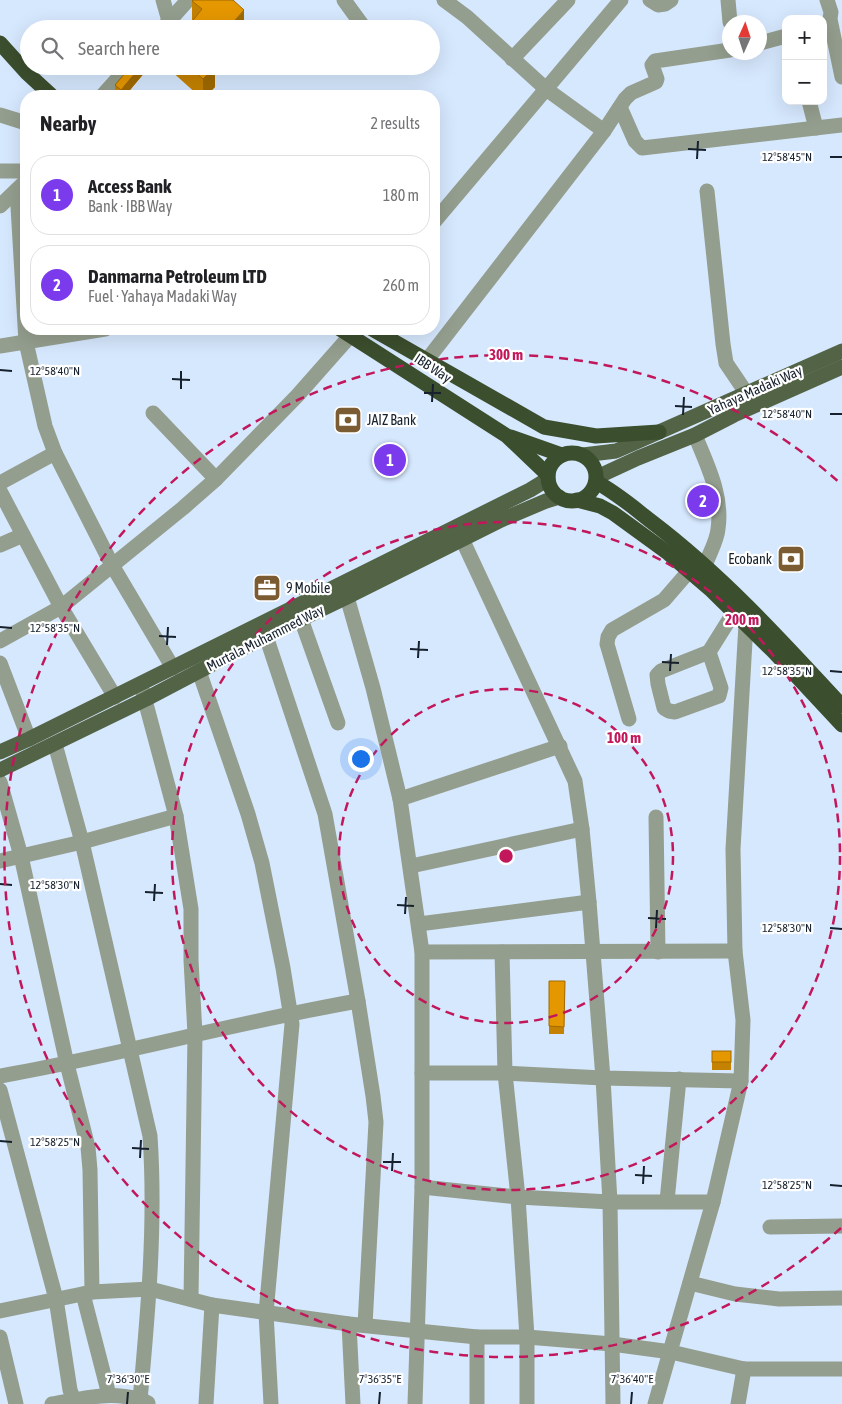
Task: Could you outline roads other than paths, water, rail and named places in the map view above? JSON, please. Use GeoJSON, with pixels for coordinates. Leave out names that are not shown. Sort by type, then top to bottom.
{"type":"FeatureCollection","features":[{"type":"Feature","properties":{"kind":"highway"},"geometry":{"type":"LineString","coordinates":[[0,43],[20,65]]}},
{"type":"Feature","properties":{"kind":"highway"},"geometry":{"type":"LineString","coordinates":[[29,75],[45,90]]}},
{"type":"Feature","properties":{"kind":"highway","name":"IBB Way"},"geometry":{"type":"LineString","coordinates":[[350,335],[507,436],[548,477]]}},
{"type":"Feature","properties":{"kind":"highway"},"geometry":{"type":"LineString","coordinates":[[383,335],[544,427],[596,436],[659,432]]}},
{"type":"Feature","properties":{"kind":"highway","name":"IBB Way"},"geometry":{"type":"LineString","coordinates":[[507,436],[562,455]]}},
{"type":"Feature","properties":{"kind":"highway"},"geometry":{"type":"LineString","coordinates":[[842,706],[821,693],[773,651],[690,570],[614,514],[600,506],[559,497],[550,486],[548,477],[550,467],[555,460],[562,455],[570,453],[583,455],[594,467],[597,480],[678,540],[740,596],[790,648],[821,693],[842,725]]}},
{"type":"Feature","properties":{"kind":"highway"},"geometry":{"type":"LineString","coordinates":[[577,500],[588,495],[597,480]]}},
{"type":"Feature","properties":{"kind":"main road","name":"Yahaya Madaki Way"},"geometry":{"type":"LineString","coordinates":[[583,455],[616,451],[747,394],[840,360]]}},
{"type":"Feature","properties":{"kind":"main road","name":"Yahaya Madaki Way"},"geometry":{"type":"LineString","coordinates":[[597,480],[638,458],[695,435],[840,360]]}},
{"type":"Feature","properties":{"kind":"main road","name":"Murtala Muhammed Way"},"geometry":{"type":"LineString","coordinates":[[0,752],[115,697],[530,490],[548,477]]}},
{"type":"Feature","properties":{"kind":"main road","name":"Murtala Muhammed Way"},"geometry":{"type":"LineString","coordinates":[[0,770],[146,699],[266,636],[462,539],[525,509],[559,497]]}},
{"type":"Feature","properties":{"kind":"street"},"geometry":{"type":"LineString","coordinates":[[163,0],[165,20]]}},
{"type":"Feature","properties":{"kind":"street"},"geometry":{"type":"LineString","coordinates":[[170,20],[188,0]]}},
{"type":"Feature","properties":{"kind":"street"},"geometry":{"type":"LineString","coordinates":[[344,0],[358,20]]}},
{"type":"Feature","properties":{"kind":"street"},"geometry":{"type":"LineString","coordinates":[[444,0],[463,14],[546,89],[604,131]]}},
{"type":"Feature","properties":{"kind":"street"},"geometry":{"type":"LineString","coordinates":[[512,59],[568,0]]}},
{"type":"Feature","properties":{"kind":"street"},"geometry":{"type":"LineString","coordinates":[[440,215],[621,0]]}},
{"type":"Feature","properties":{"kind":"street"},"geometry":{"type":"LineString","coordinates":[[650,0],[658,6],[671,0]]}},
{"type":"Feature","properties":{"kind":"street"},"geometry":{"type":"LineString","coordinates":[[728,0],[729,15]]}},
{"type":"Feature","properties":{"kind":"street"},"geometry":{"type":"LineString","coordinates":[[827,0],[831,12],[827,22],[842,77]]}},
{"type":"Feature","properties":{"kind":"street"},"geometry":{"type":"LineString","coordinates":[[767,41],[782,37]]}},
{"type":"Feature","properties":{"kind":"street"},"geometry":{"type":"LineString","coordinates":[[427,360],[604,131],[625,99],[631,93],[656,82],[657,79],[652,64],[655,61],[722,51]]}},
{"type":"Feature","properties":{"kind":"street"},"geometry":{"type":"LineString","coordinates":[[107,90],[121,75]]}},
{"type":"Feature","properties":{"kind":"street"},"geometry":{"type":"LineString","coordinates":[[810,105],[816,128]]}},
{"type":"Feature","properties":{"kind":"street"},"geometry":{"type":"LineString","coordinates":[[620,107],[635,141],[642,148],[842,125]]}},
{"type":"Feature","properties":{"kind":"street"},"geometry":{"type":"LineString","coordinates":[[0,115],[20,121]]}},
{"type":"Feature","properties":{"kind":"street"},"geometry":{"type":"LineString","coordinates":[[0,171],[20,171]]}},
{"type":"Feature","properties":{"kind":"street"},"geometry":{"type":"LineString","coordinates":[[0,206],[20,187]]}},
{"type":"Feature","properties":{"kind":"street"},"geometry":{"type":"LineString","coordinates":[[707,191],[722,344],[726,363],[747,394]]}},
{"type":"Feature","properties":{"kind":"street"},"geometry":{"type":"LineString","coordinates":[[26,335],[46,426],[55,453],[112,565],[173,668]]}},
{"type":"Feature","properties":{"kind":"street"},"geometry":{"type":"LineString","coordinates":[[0,346],[69,335]]}},
{"type":"Feature","properties":{"kind":"street"},"geometry":{"type":"LineString","coordinates":[[0,642],[61,607],[216,479],[298,396],[343,335]]}},
{"type":"Feature","properties":{"kind":"street"},"geometry":{"type":"LineString","coordinates":[[153,414],[216,479]]}},
{"type":"Feature","properties":{"kind":"street"},"geometry":{"type":"LineString","coordinates":[[695,435],[712,477],[719,501],[718,530],[705,566]]}},
{"type":"Feature","properties":{"kind":"street"},"geometry":{"type":"LineString","coordinates":[[0,483],[55,453]]}},
{"type":"Feature","properties":{"kind":"street"},"geometry":{"type":"LineString","coordinates":[[0,491],[61,607],[115,697]]}},
{"type":"Feature","properties":{"kind":"street"},"geometry":{"type":"LineString","coordinates":[[0,544],[23,534]]}},
{"type":"Feature","properties":{"kind":"street"},"geometry":{"type":"LineString","coordinates":[[462,539],[576,781],[589,902],[603,1078],[610,1202],[613,1404]]}},
{"type":"Feature","properties":{"kind":"street"},"geometry":{"type":"LineString","coordinates":[[629,719],[607,644],[608,637],[612,630],[664,600],[690,570]]}},
{"type":"Feature","properties":{"kind":"street"},"geometry":{"type":"LineString","coordinates":[[347,597],[373,688],[400,799],[422,952],[422,1188],[415,1404]]}},
{"type":"Feature","properties":{"kind":"street"},"geometry":{"type":"LineString","coordinates":[[709,652],[721,688],[719,696],[675,712],[664,708],[658,684],[658,675],[661,672],[709,652],[734,612]]}},
{"type":"Feature","properties":{"kind":"street"},"geometry":{"type":"LineString","coordinates":[[301,619],[338,723]]}},
{"type":"Feature","properties":{"kind":"street"},"geometry":{"type":"LineString","coordinates":[[655,1404],[675,1353],[741,1081],[743,1020],[735,951],[733,849],[746,624]]}},
{"type":"Feature","properties":{"kind":"street"},"geometry":{"type":"LineString","coordinates":[[266,636],[325,814],[373,1096],[376,1122],[365,1325]]}},
{"type":"Feature","properties":{"kind":"street"},"geometry":{"type":"LineString","coordinates":[[0,663],[29,739]]}},
{"type":"Feature","properties":{"kind":"street"},"geometry":{"type":"LineString","coordinates":[[199,672],[248,814],[262,863],[292,1024],[266,1313],[271,1404]]}},
{"type":"Feature","properties":{"kind":"street"},"geometry":{"type":"LineString","coordinates":[[140,684],[146,699],[176,816],[191,909],[191,960],[195,1034],[191,1299]]}},
{"type":"Feature","properties":{"kind":"street"},"geometry":{"type":"LineString","coordinates":[[52,1404],[96,1395],[144,1402],[150,1289],[152,1161],[150,1136],[130,1048],[82,842],[55,744]]}},
{"type":"Feature","properties":{"kind":"street"},"geometry":{"type":"LineString","coordinates":[[400,799],[560,746]]}},
{"type":"Feature","properties":{"kind":"street"},"geometry":{"type":"LineString","coordinates":[[0,782],[20,856],[67,1064],[88,1147],[90,1170],[88,1293],[115,1398]]}},
{"type":"Feature","properties":{"kind":"street"},"geometry":{"type":"LineString","coordinates":[[0,861],[82,842],[176,816]]}},
{"type":"Feature","properties":{"kind":"street"},"geometry":{"type":"LineString","coordinates":[[656,817],[658,952]]}},
{"type":"Feature","properties":{"kind":"street"},"geometry":{"type":"LineString","coordinates":[[411,866],[582,829]]}},
{"type":"Feature","properties":{"kind":"street"},"geometry":{"type":"LineString","coordinates":[[419,924],[589,902]]}},
{"type":"Feature","properties":{"kind":"street"},"geometry":{"type":"LineString","coordinates":[[422,952],[735,951]]}},
{"type":"Feature","properties":{"kind":"street"},"geometry":{"type":"LineString","coordinates":[[502,952],[505,1073],[518,1197],[527,1337],[527,1404]]}},
{"type":"Feature","properties":{"kind":"street"},"geometry":{"type":"LineString","coordinates":[[0,1076],[67,1064],[289,1013],[358,1001]]}},
{"type":"Feature","properties":{"kind":"street"},"geometry":{"type":"LineString","coordinates":[[422,1072],[741,1081]]}},
{"type":"Feature","properties":{"kind":"street"},"geometry":{"type":"LineString","coordinates":[[668,1202],[679,1079]]}},
{"type":"Feature","properties":{"kind":"street"},"geometry":{"type":"LineString","coordinates":[[0,1090],[56,1299],[70,1390],[74,1400]]}},
{"type":"Feature","properties":{"kind":"street"},"geometry":{"type":"LineString","coordinates":[[422,1188],[518,1197],[610,1202],[713,1202]]}},
{"type":"Feature","properties":{"kind":"street"},"geometry":{"type":"LineString","coordinates":[[770,1227],[842,1226]]}},
{"type":"Feature","properties":{"kind":"street"},"geometry":{"type":"LineString","coordinates":[[693,1283],[724,1292],[779,1299],[842,1298]]}},
{"type":"Feature","properties":{"kind":"street"},"geometry":{"type":"LineString","coordinates":[[0,1311],[88,1293],[150,1289],[212,1306],[348,1324],[477,1336],[527,1337],[612,1344],[675,1353],[744,1369],[842,1369]]}},
{"type":"Feature","properties":{"kind":"street"},"geometry":{"type":"LineString","coordinates":[[206,1404],[212,1306]]}},
{"type":"Feature","properties":{"kind":"street"},"geometry":{"type":"LineString","coordinates":[[348,1324],[353,1404]]}},
{"type":"Feature","properties":{"kind":"street"},"geometry":{"type":"LineString","coordinates":[[477,1336],[477,1404]]}},
{"type":"Feature","properties":{"kind":"street"},"geometry":{"type":"LineString","coordinates":[[0,1337],[16,1404]]}},
{"type":"Feature","properties":{"kind":"street"},"geometry":{"type":"LineString","coordinates":[[738,1404],[744,1369]]}},
{"type":"Feature","properties":{"kind":"place","name":"JAIZ Bank"},"geometry":{"type":"Point","coordinates":[348,420]}},
{"type":"Feature","properties":{"kind":"place","name":"Access Bank"},"geometry":{"type":"Point","coordinates":[390,460]}},
{"type":"Feature","properties":{"kind":"place","name":"Danmarna Petroleum LTD"},"geometry":{"type":"Point","coordinates":[703,501]}},
{"type":"Feature","properties":{"kind":"place","name":"Ecobank"},"geometry":{"type":"Point","coordinates":[791,559]}},
{"type":"Feature","properties":{"kind":"place","name":"9 Mobile"},"geometry":{"type":"Point","coordinates":[267,588]}}]}
